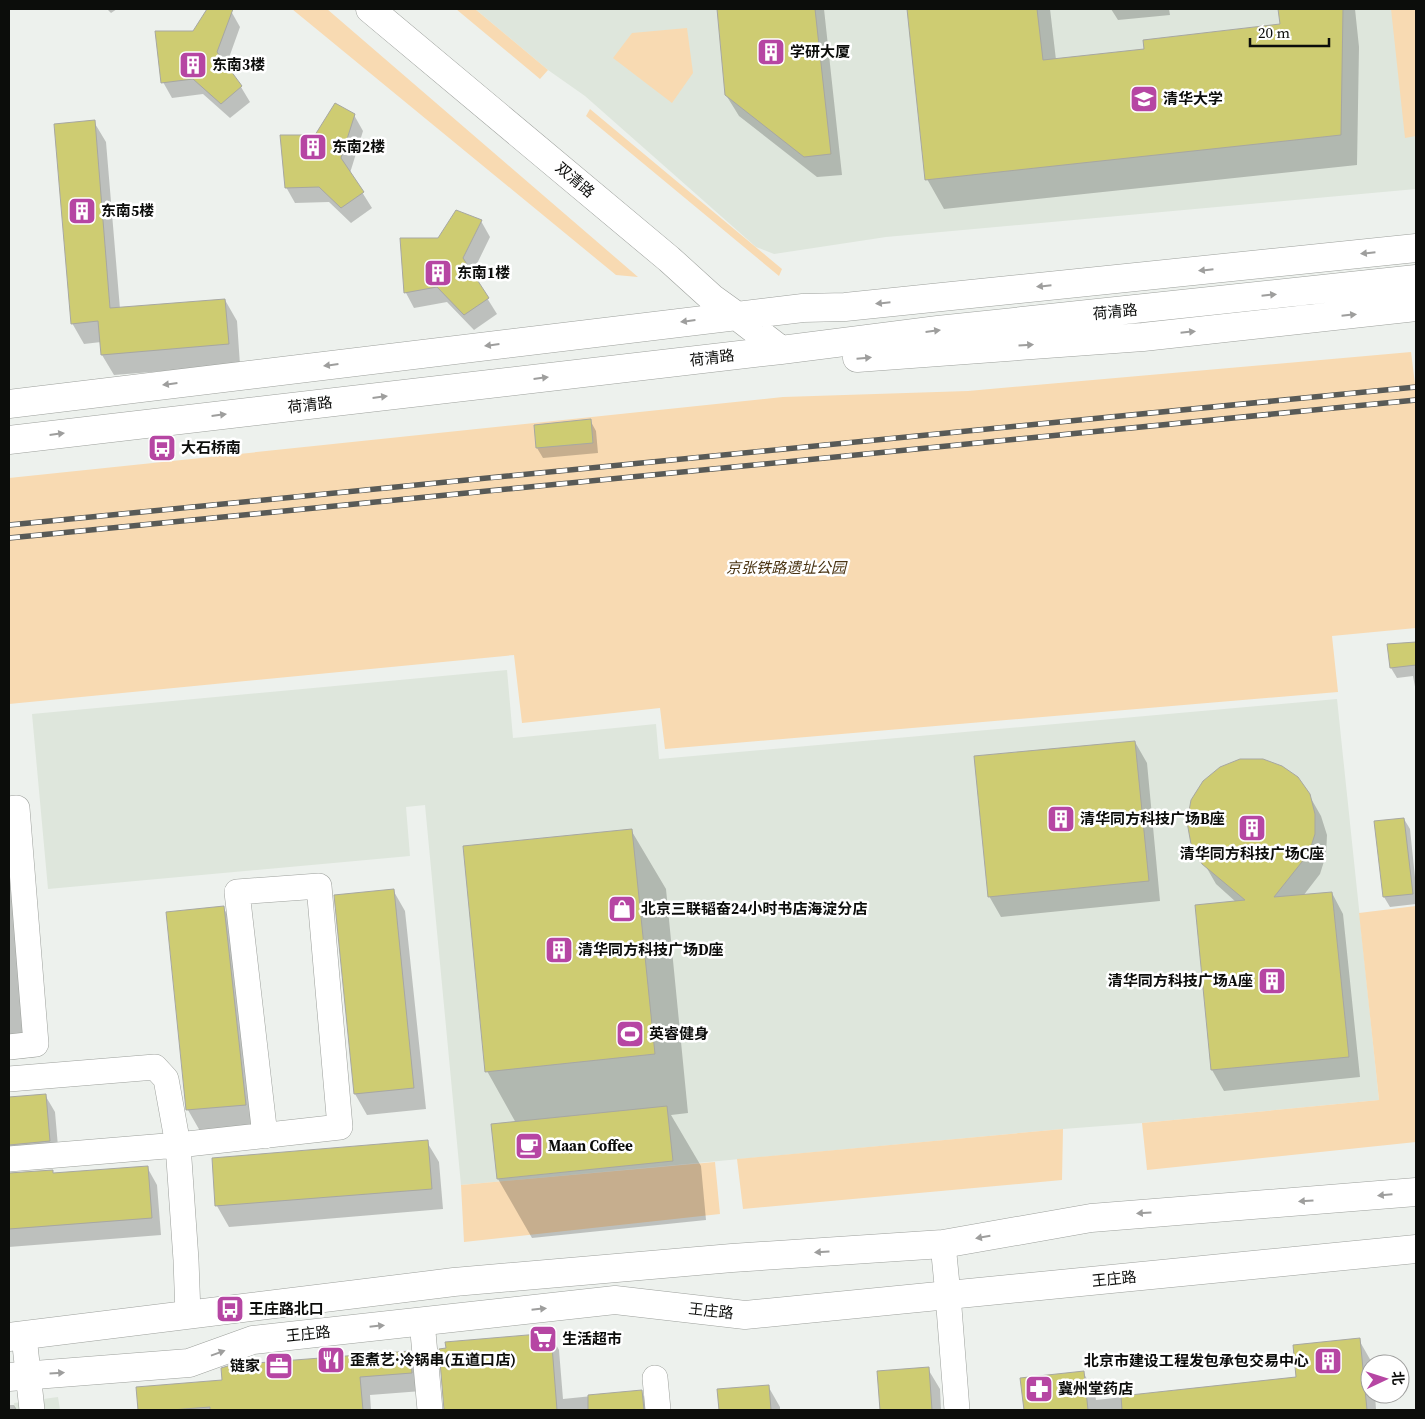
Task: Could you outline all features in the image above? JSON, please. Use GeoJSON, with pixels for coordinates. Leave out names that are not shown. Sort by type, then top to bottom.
{"type":"FeatureCollection","features":[{"type":"Feature","properties":{"kind":"main road","name":"双清路"},"geometry":{"type":"LineString","coordinates":[[370,9],[668,258],[712,298],[781,350]]}},
{"type":"Feature","properties":{"kind":"main road"},"geometry":{"type":"LineString","coordinates":[[9,404],[803,308],[845,307],[1416,248]]}},
{"type":"Feature","properties":{"kind":"main road","name":"荷清路"},"geometry":{"type":"LineString","coordinates":[[9,440],[938,330],[1416,279]]}},
{"type":"Feature","properties":{"kind":"main road"},"geometry":{"type":"LineString","coordinates":[[781,350],[855,359],[1143,337],[1416,307]]}},
{"type":"Feature","properties":{"kind":"main road"},"geometry":{"type":"LineString","coordinates":[[16,1336],[454,1282],[732,1258],[943,1244],[1091,1218],[1416,1192]]}},
{"type":"Feature","properties":{"kind":"main road","name":"王庄路"},"geometry":{"type":"LineString","coordinates":[[18,1376],[189,1363],[253,1340],[615,1300],[745,1315],[1416,1249]]}},
{"type":"Feature","properties":{"kind":"street"},"geometry":{"type":"LineString","coordinates":[[9,809],[17,808],[36,1044],[9,1047]]}},
{"type":"Feature","properties":{"kind":"street"},"geometry":{"type":"LineString","coordinates":[[9,1160],[178,1145],[265,1136],[340,1127],[319,886],[237,892],[265,1136]]}},
{"type":"Feature","properties":{"kind":"street"},"geometry":{"type":"LineString","coordinates":[[9,1079],[155,1067],[166,1078],[178,1145],[188,1314]]}},
{"type":"Feature","properties":{"kind":"street"},"geometry":{"type":"LineString","coordinates":[[943,1244],[957,1410]]}},
{"type":"Feature","properties":{"kind":"street"},"geometry":{"type":"LineString","coordinates":[[422,1321],[430,1410]]}},
{"type":"Feature","properties":{"kind":"street"},"geometry":{"type":"LineString","coordinates":[[16,1336],[18,1376],[32,1410]]}},
{"type":"Feature","properties":{"kind":"street"},"geometry":{"type":"LineString","coordinates":[[655,1378],[658,1410]]}},
{"type":"Feature","properties":{"kind":"shaded area","name":"清华大学"},"geometry":{"type":"Polygon","coordinates":[[[475,9],[1416,9],[1416,189],[886,237],[774,254],[756,247],[585,96],[548,70],[475,9]]]}},
{"type":"Feature","properties":{"kind":"shaded area"},"geometry":{"type":"Polygon","coordinates":[[[507,670],[513,738],[656,724],[659,759],[1337,699],[1379,1100],[461,1185],[425,805],[406,807],[410,856],[48,889],[32,714],[507,670]]]}},
{"type":"Feature","properties":{"kind":"shaded area"},"geometry":{"type":"Polygon","coordinates":[[[58,1397],[60,1410],[15,1410],[14,1403],[58,1397]]]}},
{"type":"Feature","properties":{"kind":"green space"},"geometry":{"type":"Polygon","coordinates":[[[292,9],[327,9],[638,277],[616,275],[292,9]]]}},
{"type":"Feature","properties":{"kind":"green space"},"geometry":{"type":"Polygon","coordinates":[[[456,9],[475,9],[548,70],[540,79],[456,9]]]}},
{"type":"Feature","properties":{"kind":"green space"},"geometry":{"type":"Polygon","coordinates":[[[1391,9],[1416,9],[1416,136],[1405,138],[1391,9]]]}},
{"type":"Feature","properties":{"kind":"green space"},"geometry":{"type":"Polygon","coordinates":[[[687,28],[693,73],[672,103],[613,58],[632,33],[687,28]]]}},
{"type":"Feature","properties":{"kind":"green space"},"geometry":{"type":"Polygon","coordinates":[[[590,109],[782,269],[779,276],[586,116],[590,109]]]}},
{"type":"Feature","properties":{"kind":"green space","name":"京张铁路遗址公园"},"geometry":{"type":"Polygon","coordinates":[[[1411,352],[1416,392],[1416,628],[1332,636],[1338,692],[665,749],[660,708],[522,723],[514,655],[9,704],[9,478],[783,397],[968,391],[1411,352]]]}},
{"type":"Feature","properties":{"kind":"green space"},"geometry":{"type":"Polygon","coordinates":[[[1416,906],[1416,1142],[1147,1170],[1142,1123],[1379,1100],[1359,913],[1416,906]]]}},
{"type":"Feature","properties":{"kind":"green space"},"geometry":{"type":"Polygon","coordinates":[[[1063,1129],[1062,1180],[743,1209],[737,1159],[1063,1129]]]}},
{"type":"Feature","properties":{"kind":"green space"},"geometry":{"type":"Polygon","coordinates":[[[715,1162],[720,1214],[464,1242],[461,1185],[715,1162]]]}},
{"type":"Feature","properties":{"kind":"building","name":"东南3楼"},"geometry":{"type":"Polygon","coordinates":[[[207,9],[233,9],[217,52],[242,86],[221,104],[193,79],[161,83],[155,31],[193,31],[207,9]]]}},
{"type":"Feature","properties":{"kind":"building","name":"学研大厦"},"geometry":{"type":"Polygon","coordinates":[[[717,9],[815,9],[831,154],[804,157],[725,95],[717,9]]]}},
{"type":"Feature","properties":{"kind":"building"},"geometry":{"type":"Polygon","coordinates":[[[907,9],[1037,9],[1043,60],[1144,49],[1143,40],[1280,24],[1278,9],[1343,9],[1341,135],[925,180],[907,9]]]}},
{"type":"Feature","properties":{"kind":"building","name":"东南2楼"},"geometry":{"type":"Polygon","coordinates":[[[335,103],[355,114],[341,158],[364,192],[341,208],[319,187],[285,188],[280,135],[315,135],[335,103]]]}},
{"type":"Feature","properties":{"kind":"building","name":"东南5楼"},"geometry":{"type":"Polygon","coordinates":[[[95,120],[110,308],[225,299],[229,344],[101,355],[98,321],[71,324],[54,124],[95,120]]]}},
{"type":"Feature","properties":{"kind":"building","name":"东南1楼"},"geometry":{"type":"Polygon","coordinates":[[[456,210],[482,220],[463,258],[489,298],[464,315],[437,287],[404,293],[400,238],[438,238],[456,210]]]}},
{"type":"Feature","properties":{"kind":"building"},"geometry":{"type":"Polygon","coordinates":[[[591,419],[593,443],[536,448],[534,425],[591,419]]]}},
{"type":"Feature","properties":{"kind":"building"},"geometry":{"type":"Polygon","coordinates":[[[1416,642],[1416,665],[1390,668],[1387,644],[1416,642]]]}},
{"type":"Feature","properties":{"kind":"building","name":"清华同方科技广场B座"},"geometry":{"type":"Polygon","coordinates":[[[1135,741],[1149,881],[988,897],[974,756],[1135,741]]]}},
{"type":"Feature","properties":{"kind":"building","name":"清华同方科技广场A座"},"geometry":{"type":"Polygon","coordinates":[[[1240,759],[1263,759],[1282,766],[1298,777],[1310,794],[1315,814],[1315,834],[1309,853],[1274,897],[1332,892],[1349,1057],[1211,1070],[1195,905],[1245,900],[1202,864],[1191,844],[1187,822],[1191,800],[1203,781],[1220,767],[1240,759]]]}},
{"type":"Feature","properties":{"kind":"building"},"geometry":{"type":"Polygon","coordinates":[[[1404,818],[1413,894],[1383,897],[1374,821],[1404,818]]]}},
{"type":"Feature","properties":{"kind":"building","name":"清华同方科技广场D座"},"geometry":{"type":"Polygon","coordinates":[[[632,829],[655,1054],[485,1072],[463,846],[632,829]]]}},
{"type":"Feature","properties":{"kind":"building"},"geometry":{"type":"Polygon","coordinates":[[[394,889],[414,1088],[354,1094],[334,895],[394,889]]]}},
{"type":"Feature","properties":{"kind":"building"},"geometry":{"type":"Polygon","coordinates":[[[224,906],[246,1105],[186,1110],[166,912],[224,906]]]}},
{"type":"Feature","properties":{"kind":"building"},"geometry":{"type":"Polygon","coordinates":[[[46,1094],[50,1141],[9,1145],[9,1097],[46,1094]]]}},
{"type":"Feature","properties":{"kind":"building"},"geometry":{"type":"Polygon","coordinates":[[[667,1106],[673,1161],[497,1179],[491,1124],[667,1106]]]}},
{"type":"Feature","properties":{"kind":"building"},"geometry":{"type":"Polygon","coordinates":[[[428,1140],[432,1189],[215,1206],[212,1158],[428,1140]]]}},
{"type":"Feature","properties":{"kind":"building"},"geometry":{"type":"Polygon","coordinates":[[[148,1166],[152,1218],[9,1229],[9,1173],[53,1170],[53,1173],[148,1166]]]}},
{"type":"Feature","properties":{"kind":"building"},"geometry":{"type":"Polygon","coordinates":[[[551,1333],[557,1410],[444,1410],[439,1349],[446,1348],[445,1342],[551,1333]]]}},
{"type":"Feature","properties":{"kind":"building"},"geometry":{"type":"Polygon","coordinates":[[[1360,1338],[1362,1354],[1360,1354],[1360,1404],[1366,1404],[1367,1410],[1122,1410],[1121,1396],[1296,1377],[1293,1345],[1360,1338]]]}},
{"type":"Feature","properties":{"kind":"building"},"geometry":{"type":"Polygon","coordinates":[[[410,1351],[412,1373],[360,1377],[363,1410],[210,1410],[210,1407],[138,1410],[136,1387],[222,1380],[221,1368],[231,1365],[410,1351]]]}},
{"type":"Feature","properties":{"kind":"building"},"geometry":{"type":"Polygon","coordinates":[[[929,1367],[932,1410],[880,1410],[877,1371],[929,1367]]]}},
{"type":"Feature","properties":{"kind":"building"},"geometry":{"type":"Polygon","coordinates":[[[1084,1371],[1088,1410],[1024,1410],[1020,1378],[1084,1371]]]}},
{"type":"Feature","properties":{"kind":"building"},"geometry":{"type":"Polygon","coordinates":[[[769,1385],[771,1410],[719,1410],[717,1389],[769,1385]]]}},
{"type":"Feature","properties":{"kind":"building"},"geometry":{"type":"Polygon","coordinates":[[[642,1390],[644,1410],[588,1410],[588,1395],[642,1390]]]}},
{"type":"Feature","properties":{"kind":"railway"},"geometry":{"type":"LineString","coordinates":[[9,525],[1416,387]]}},
{"type":"Feature","properties":{"kind":"railway"},"geometry":{"type":"LineString","coordinates":[[9,538],[1416,400]]}},
{"type":"Feature","properties":{"kind":"place","name":"学研大厦"},"geometry":{"type":"Point","coordinates":[771,52]}},
{"type":"Feature","properties":{"kind":"place","name":"东南3楼"},"geometry":{"type":"Point","coordinates":[193,65]}},
{"type":"Feature","properties":{"kind":"place","name":"清华大学"},"geometry":{"type":"Point","coordinates":[1144,99]}},
{"type":"Feature","properties":{"kind":"place","name":"东南2楼"},"geometry":{"type":"Point","coordinates":[313,147]}},
{"type":"Feature","properties":{"kind":"place","name":"东南5楼"},"geometry":{"type":"Point","coordinates":[82,211]}},
{"type":"Feature","properties":{"kind":"place","name":"东南1楼"},"geometry":{"type":"Point","coordinates":[438,273]}},
{"type":"Feature","properties":{"kind":"place","name":"大石桥南"},"geometry":{"type":"Point","coordinates":[162,448]}},
{"type":"Feature","properties":{"kind":"place","name":"清华同方科技广场B座"},"geometry":{"type":"Point","coordinates":[1061,819]}},
{"type":"Feature","properties":{"kind":"place","name":"清华同方科技广场C座"},"geometry":{"type":"Point","coordinates":[1252,828]}},
{"type":"Feature","properties":{"kind":"place","name":"北京三联韬奋24小时书店海淀分店"},"geometry":{"type":"Point","coordinates":[622,909]}},
{"type":"Feature","properties":{"kind":"place","name":"清华同方科技广场D座"},"geometry":{"type":"Point","coordinates":[559,950]}},
{"type":"Feature","properties":{"kind":"place","name":"清华同方科技广场A座"},"geometry":{"type":"Point","coordinates":[1272,981]}},
{"type":"Feature","properties":{"kind":"place","name":"英睿健身"},"geometry":{"type":"Point","coordinates":[630,1034]}},
{"type":"Feature","properties":{"kind":"place","name":"Maan Coffee"},"geometry":{"type":"Point","coordinates":[529,1146]}},
{"type":"Feature","properties":{"kind":"place","name":"王庄路北口"},"geometry":{"type":"Point","coordinates":[230,1309]}},
{"type":"Feature","properties":{"kind":"place","name":"生活超市"},"geometry":{"type":"Point","coordinates":[543,1339]}},
{"type":"Feature","properties":{"kind":"place","name":"歪煮艺·冷锅串(五道口店)"},"geometry":{"type":"Point","coordinates":[331,1360]}},
{"type":"Feature","properties":{"kind":"place","name":"北京市建设工程发包承包交易中心"},"geometry":{"type":"Point","coordinates":[1328,1361]}},
{"type":"Feature","properties":{"kind":"place","name":"链家"},"geometry":{"type":"Point","coordinates":[279,1366]}},
{"type":"Feature","properties":{"kind":"place","name":"冀州堂药店"},"geometry":{"type":"Point","coordinates":[1039,1389]}}]}
